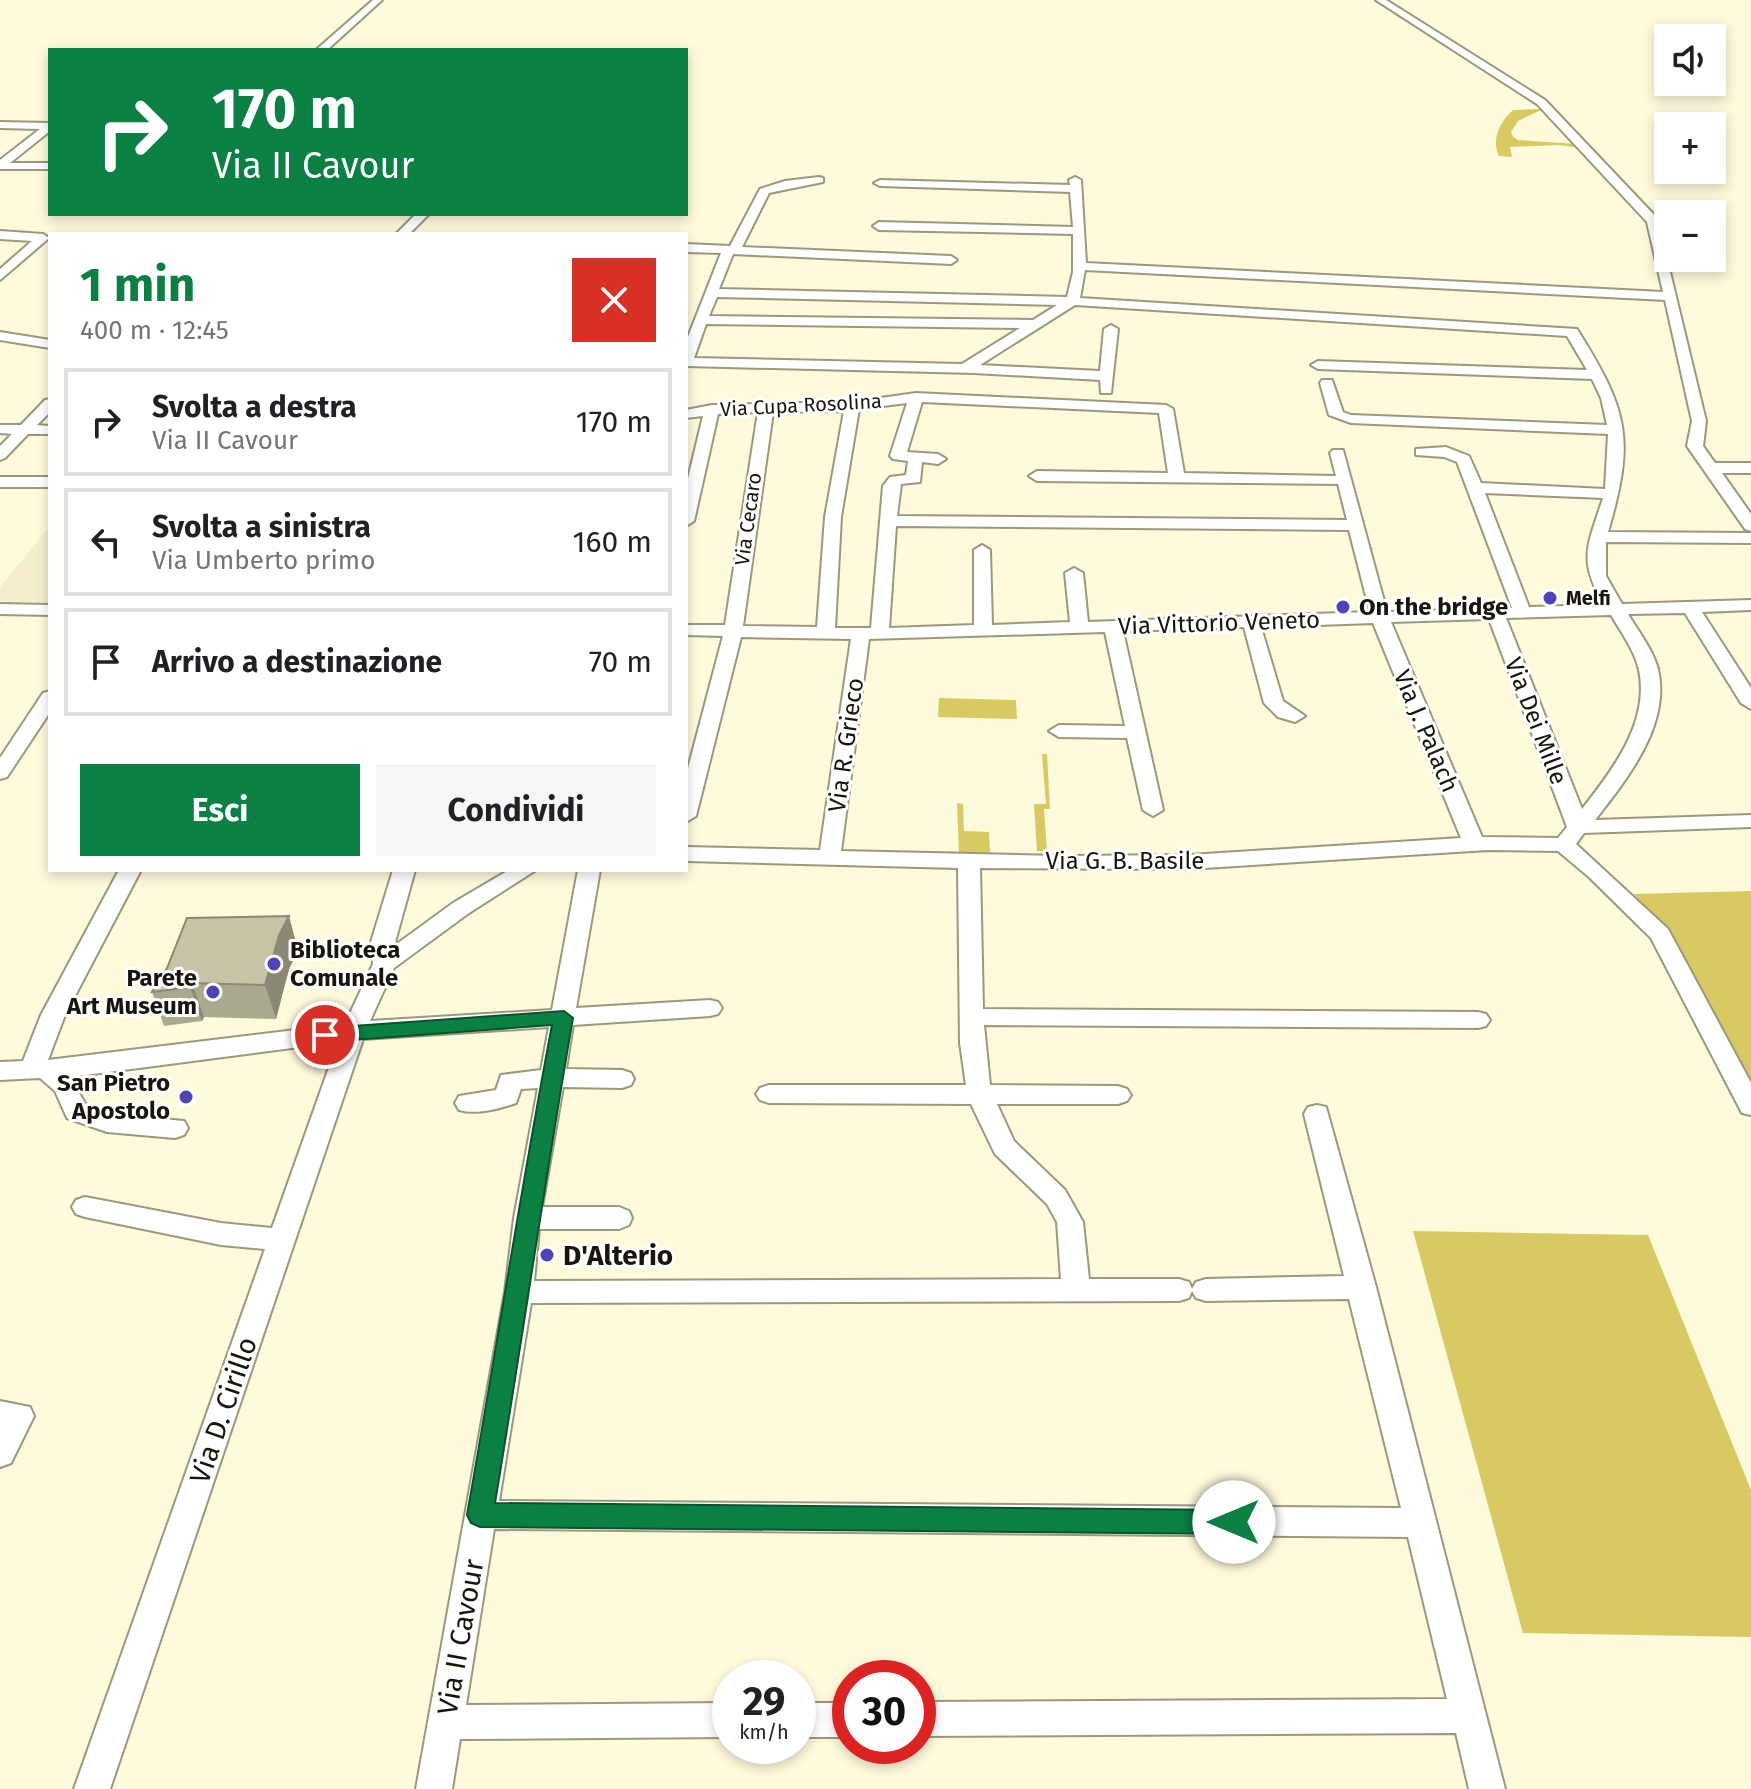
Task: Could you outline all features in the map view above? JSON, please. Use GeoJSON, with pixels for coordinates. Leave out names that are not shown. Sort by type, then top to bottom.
{"type":"FeatureCollection","features":[{"type":"Feature","properties":{"kind":"street"},"geometry":{"type":"LineString","coordinates":[[323,48],[378,0]]}},
{"type":"Feature","properties":{"kind":"street"},"geometry":{"type":"LineString","coordinates":[[1380,0],[1545,105],[1653,221],[1699,421],[1695,446],[1751,526]]}},
{"type":"Feature","properties":{"kind":"street"},"geometry":{"type":"LineString","coordinates":[[0,125],[48,126]]}},
{"type":"Feature","properties":{"kind":"street"},"geometry":{"type":"LineString","coordinates":[[0,165],[48,128]]}},
{"type":"Feature","properties":{"kind":"street"},"geometry":{"type":"LineString","coordinates":[[0,165],[48,166]]}},
{"type":"Feature","properties":{"kind":"street"},"geometry":{"type":"LineString","coordinates":[[688,352],[704,298],[764,191],[819,180]]}},
{"type":"Feature","properties":{"kind":"street"},"geometry":{"type":"LineString","coordinates":[[883,185],[1075,185],[1080,266],[1079,283],[1072,301],[916,397],[898,456],[938,459]]}},
{"type":"Feature","properties":{"kind":"street"},"geometry":{"type":"LineString","coordinates":[[404,232],[421,216]]}},
{"type":"Feature","properties":{"kind":"street"},"geometry":{"type":"LineString","coordinates":[[876,257],[880,223],[1079,231]]}},
{"type":"Feature","properties":{"kind":"street"},"geometry":{"type":"LineString","coordinates":[[0,235],[43,238],[0,276]]}},
{"type":"Feature","properties":{"kind":"street"},"geometry":{"type":"LineString","coordinates":[[688,248],[951,260]]}},
{"type":"Feature","properties":{"kind":"street"},"geometry":{"type":"LineString","coordinates":[[1080,266],[1671,296]]}},
{"type":"Feature","properties":{"kind":"street"},"geometry":{"type":"LineString","coordinates":[[704,298],[1072,301],[1572,332],[1609,400],[1614,430],[1613,494],[1597,537],[1593,560],[1597,576],[1648,668],[1651,701],[1640,737],[1614,780],[1571,836],[1597,872],[1660,934],[1751,1106]]}},
{"type":"Feature","properties":{"kind":"street"},"geometry":{"type":"LineString","coordinates":[[700,320],[1037,324]]}},
{"type":"Feature","properties":{"kind":"street"},"geometry":{"type":"LineString","coordinates":[[1105,399],[1111,329]]}},
{"type":"Feature","properties":{"kind":"street"},"geometry":{"type":"LineString","coordinates":[[2,338],[48,344]]}},
{"type":"Feature","properties":{"kind":"street"},"geometry":{"type":"LineString","coordinates":[[688,355],[1107,376]]}},
{"type":"Feature","properties":{"kind":"street"},"geometry":{"type":"LineString","coordinates":[[1318,365],[1595,375]]}},
{"type":"Feature","properties":{"kind":"street"},"geometry":{"type":"LineString","coordinates":[[1327,383],[1336,415],[1351,419],[1614,430]]}},
{"type":"Feature","properties":{"kind":"street"},"geometry":{"type":"LineString","coordinates":[[916,397],[1166,409],[1177,478]]}},
{"type":"Feature","properties":{"kind":"street","name":"Via Cupa Rosolina"},"geometry":{"type":"LineString","coordinates":[[688,414],[712,409],[852,406],[916,397]]}},
{"type":"Feature","properties":{"kind":"street"},"geometry":{"type":"LineString","coordinates":[[826,634],[833,517],[852,406]]}},
{"type":"Feature","properties":{"kind":"street","name":"Via Cecaro"},"geometry":{"type":"LineString","coordinates":[[688,808],[733,632],[766,407]]}},
{"type":"Feature","properties":{"kind":"street"},"geometry":{"type":"LineString","coordinates":[[688,512],[712,409]]}},
{"type":"Feature","properties":{"kind":"street"},"geometry":{"type":"LineString","coordinates":[[0,455],[25,429],[44,415]]}},
{"type":"Feature","properties":{"kind":"street"},"geometry":{"type":"LineString","coordinates":[[0,429],[48,430]]}},
{"type":"Feature","properties":{"kind":"street"},"geometry":{"type":"LineString","coordinates":[[1421,452],[1446,452],[1464,459],[1523,614]]}},
{"type":"Feature","properties":{"kind":"street","name":"Via J. Palach"},"geometry":{"type":"LineString","coordinates":[[1338,453],[1380,618],[1474,844]]}},
{"type":"Feature","properties":{"kind":"street","name":"Via R. Grieco"},"geometry":{"type":"LineString","coordinates":[[830,855],[890,521],[891,486],[896,480],[914,479],[915,463]]}},
{"type":"Feature","properties":{"kind":"street"},"geometry":{"type":"LineString","coordinates":[[1710,468],[1751,468]]}},
{"type":"Feature","properties":{"kind":"street"},"geometry":{"type":"LineString","coordinates":[[1037,476],[1334,480]]}},
{"type":"Feature","properties":{"kind":"street"},"geometry":{"type":"LineString","coordinates":[[0,482],[48,482]]}},
{"type":"Feature","properties":{"kind":"street"},"geometry":{"type":"LineString","coordinates":[[1476,488],[1613,494]]}},
{"type":"Feature","properties":{"kind":"street"},"geometry":{"type":"LineString","coordinates":[[890,521],[1354,525]]}},
{"type":"Feature","properties":{"kind":"street"},"geometry":{"type":"LineString","coordinates":[[1597,537],[1751,538]]}},
{"type":"Feature","properties":{"kind":"street"},"geometry":{"type":"LineString","coordinates":[[982,550],[983,630]]}},
{"type":"Feature","properties":{"kind":"street"},"geometry":{"type":"LineString","coordinates":[[1074,573],[1080,628]]}},
{"type":"Feature","properties":{"kind":"street","name":"Via Vittorio Veneto"},"geometry":{"type":"LineString","coordinates":[[688,630],[871,634],[1751,605]]}},
{"type":"Feature","properties":{"kind":"street"},"geometry":{"type":"LineString","coordinates":[[1690,607],[1751,703]]}},
{"type":"Feature","properties":{"kind":"street"},"geometry":{"type":"LineString","coordinates":[[0,609],[48,610]]}},
{"type":"Feature","properties":{"kind":"street","name":"Via Dei Mille"},"geometry":{"type":"LineString","coordinates":[[1496,615],[1571,836]]}},
{"type":"Feature","properties":{"kind":"street"},"geometry":{"type":"LineString","coordinates":[[1251,622],[1274,703],[1285,713],[1295,716]]}},
{"type":"Feature","properties":{"kind":"street"},"geometry":{"type":"LineString","coordinates":[[1113,627],[1153,810]]}},
{"type":"Feature","properties":{"kind":"street"},"geometry":{"type":"LineString","coordinates":[[0,773],[48,700]]}},
{"type":"Feature","properties":{"kind":"street"},"geometry":{"type":"LineString","coordinates":[[1059,731],[1136,732]]}},
{"type":"Feature","properties":{"kind":"street","name":"Via G. B. Basile"},"geometry":{"type":"LineString","coordinates":[[688,854],[830,855],[969,862],[1187,862],[1539,842],[1571,836],[1751,821]]}},
{"type":"Feature","properties":{"kind":"street"},"geometry":{"type":"LineString","coordinates":[[969,862],[972,1043],[979,1093],[1004,1147],[1056,1197],[1070,1222],[1076,1290]]}},
{"type":"Feature","properties":{"kind":"street"},"geometry":{"type":"LineString","coordinates":[[18,1075],[129,872]]}},
{"type":"Feature","properties":{"kind":"street"},"geometry":{"type":"LineString","coordinates":[[403,872],[382,942],[385,964],[461,908],[519,872]]}},
{"type":"Feature","properties":{"kind":"street","name":"Via II Cavour"},"geometry":{"type":"LineString","coordinates":[[434,1789],[519,1292],[527,1218],[589,872]]}},
{"type":"Feature","properties":{"kind":"street","name":"Via D. Cirillo"},"geometry":{"type":"LineString","coordinates":[[92,1789],[354,1031],[385,964]]}},
{"type":"Feature","properties":{"kind":"street"},"geometry":{"type":"LineString","coordinates":[[18,1075],[354,1031],[710,1008]]}},
{"type":"Feature","properties":{"kind":"street"},"geometry":{"type":"LineString","coordinates":[[972,1017],[1478,1020]]}},
{"type":"Feature","properties":{"kind":"street"},"geometry":{"type":"LineString","coordinates":[[18,1075],[65,1086],[76,1111],[107,1123],[175,1128]]}},
{"type":"Feature","properties":{"kind":"street"},"geometry":{"type":"LineString","coordinates":[[468,1103],[507,1097],[510,1081],[622,1079]]}},
{"type":"Feature","properties":{"kind":"street"},"geometry":{"type":"LineString","coordinates":[[769,1094],[1118,1095]]}},
{"type":"Feature","properties":{"kind":"street"},"geometry":{"type":"LineString","coordinates":[[1317,1114],[1487,1789]]}},
{"type":"Feature","properties":{"kind":"street"},"geometry":{"type":"LineString","coordinates":[[85,1207],[221,1234],[282,1240]]}},
{"type":"Feature","properties":{"kind":"street"},"geometry":{"type":"LineString","coordinates":[[527,1218],[619,1218]]}},
{"type":"Feature","properties":{"kind":"street"},"geometry":{"type":"LineString","coordinates":[[519,1292],[1362,1287]]}},
{"type":"Feature","properties":{"kind":"street"},"geometry":{"type":"LineString","coordinates":[[0,1414],[19,1416],[0,1453]]}},
{"type":"Feature","properties":{"kind":"street"},"geometry":{"type":"LineString","coordinates":[[480,1515],[1422,1523]]}},
{"type":"Feature","properties":{"kind":"street"},"geometry":{"type":"LineString","coordinates":[[936,1719],[1469,1716]]}},
{"type":"Feature","properties":{"kind":"street"},"geometry":{"type":"LineString","coordinates":[[445,1722],[712,1720]]}},
{"type":"Feature","properties":{"kind":"shaded area"},"geometry":{"type":"Polygon","coordinates":[[[1543,109],[1518,121],[1511,132],[1513,137],[1518,140],[1577,144],[1582,148],[1558,145],[1510,147],[1512,157],[1499,156],[1496,137],[1508,115],[1513,110],[1543,109]]]}},
{"type":"Feature","properties":{"kind":"shaded area"},"geometry":{"type":"Polygon","coordinates":[[[48,528],[48,603],[0,601],[0,587],[48,528]]]}},
{"type":"Feature","properties":{"kind":"shaded area"},"geometry":{"type":"Polygon","coordinates":[[[939,698],[1016,700],[1017,719],[938,717],[939,698]]]}},
{"type":"Feature","properties":{"kind":"shaded area"},"geometry":{"type":"Polygon","coordinates":[[[1042,754],[1047,754],[1050,809],[1044,809],[1047,851],[1037,851],[1034,804],[1046,804],[1042,754]]]}},
{"type":"Feature","properties":{"kind":"shaded area"},"geometry":{"type":"Polygon","coordinates":[[[957,803],[963,804],[964,831],[989,832],[990,853],[959,852],[957,803]]]}},
{"type":"Feature","properties":{"kind":"shaded area"},"geometry":{"type":"Polygon","coordinates":[[[1751,891],[1751,1083],[1684,961],[1634,894],[1751,891]]]}},
{"type":"Feature","properties":{"kind":"shaded area"},"geometry":{"type":"Polygon","coordinates":[[[1413,1231],[1648,1235],[1751,1490],[1751,1637],[1523,1633],[1413,1231]]]}},
{"type":"Feature","properties":{"kind":"building"},"geometry":{"type":"Polygon","coordinates":[[[289,916],[279,935],[265,985],[192,983],[190,987],[152,992],[167,968],[187,918],[289,916]]]}},
{"type":"Feature","properties":{"kind":"place","name":"Melfi"},"geometry":{"type":"Point","coordinates":[1550,598]}},
{"type":"Feature","properties":{"kind":"place","name":"On the bridge"},"geometry":{"type":"Point","coordinates":[1343,607]}},
{"type":"Feature","properties":{"kind":"place","name":"Biblioteca Comunale"},"geometry":{"type":"Point","coordinates":[274,964]}},
{"type":"Feature","properties":{"kind":"place","name":"Parete Art Museum"},"geometry":{"type":"Point","coordinates":[213,992]}},
{"type":"Feature","properties":{"kind":"place","name":"San Pietro Apostolo"},"geometry":{"type":"Point","coordinates":[186,1097]}},
{"type":"Feature","properties":{"kind":"place","name":"D'Alterio"},"geometry":{"type":"Point","coordinates":[547,1255]}},
{"type":"Feature","properties":{"kind":"route"},"geometry":{"type":"LineString","coordinates":[[325,1035],[564,1018],[527,1218],[519,1292],[480,1515],[1234,1522]]}}]}
